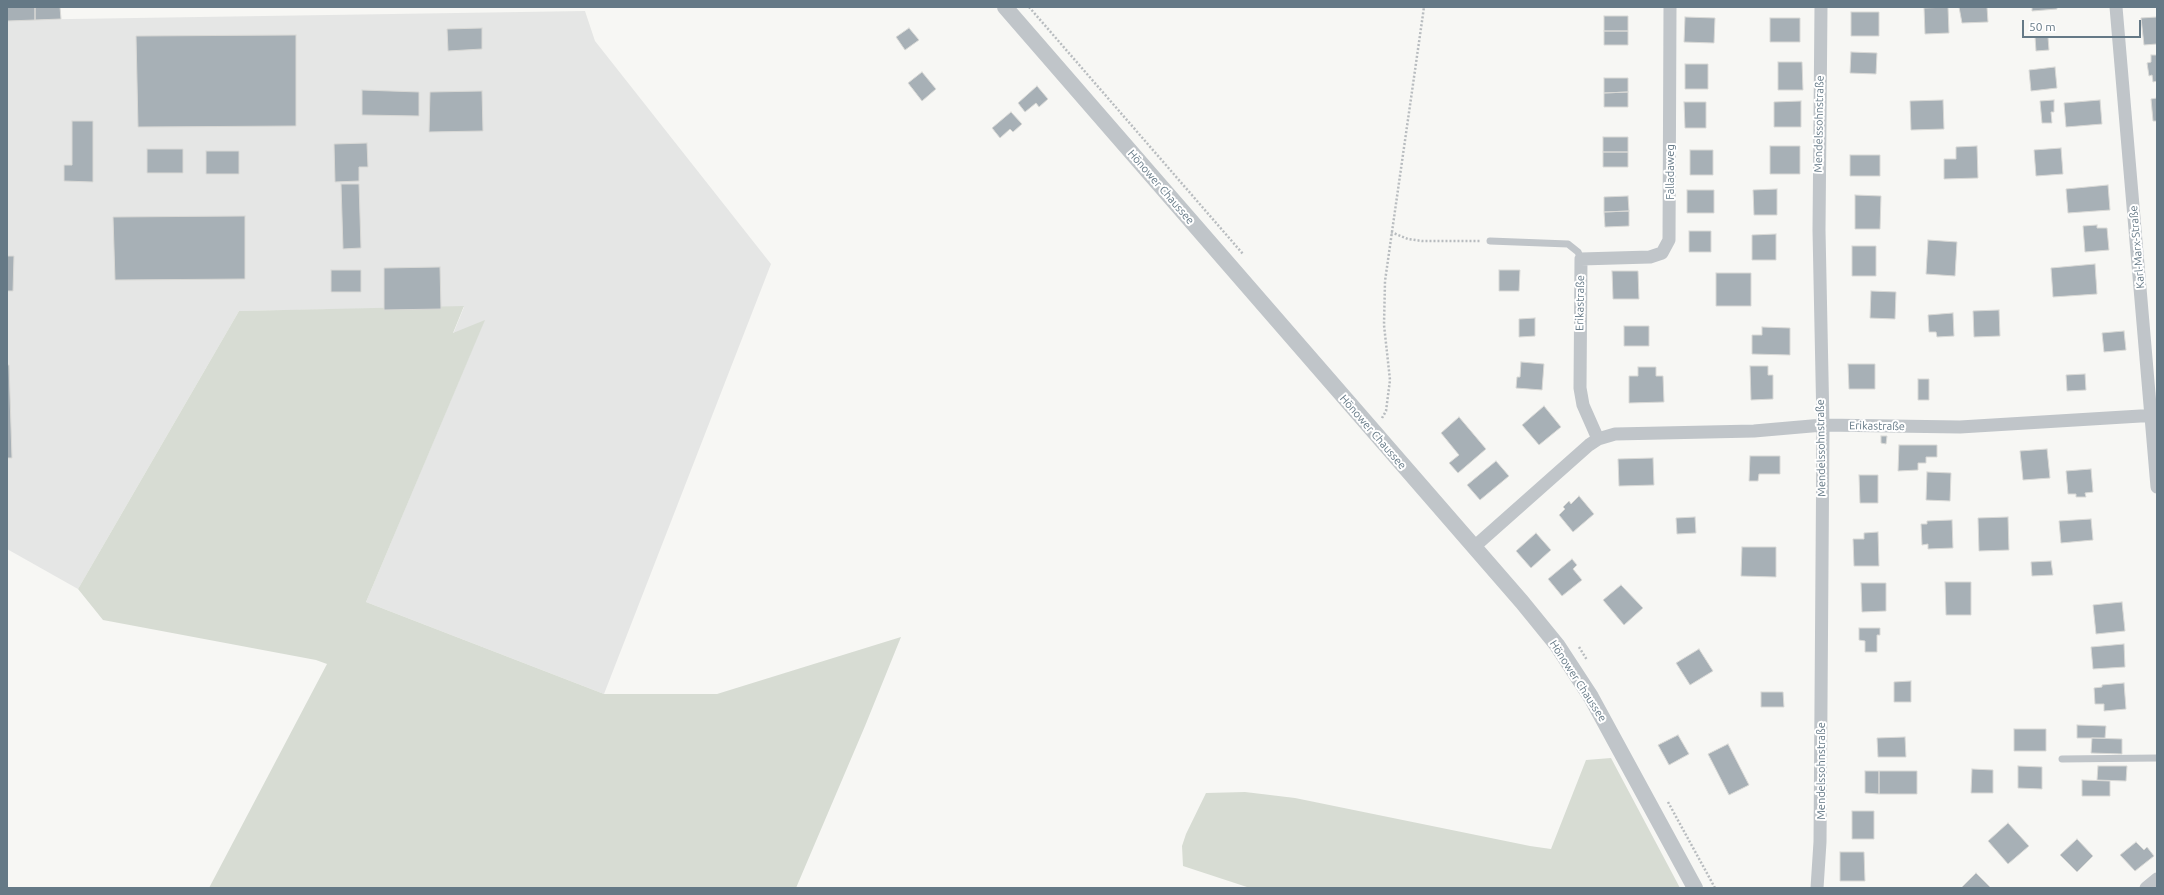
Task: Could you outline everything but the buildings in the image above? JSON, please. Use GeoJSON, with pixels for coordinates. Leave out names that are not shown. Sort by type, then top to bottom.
{"type":"FeatureCollection","features":[{"type":"Feature","properties":{"kind":"street","name":"Hönower Chaussee"},"geometry":{"type":"LineString","coordinates":[[1005,7],[1474,547],[1557,646],[1591,697],[1695,888]]}},
{"type":"Feature","properties":{"kind":"street","name":"Falladaweg"},"geometry":{"type":"LineString","coordinates":[[1581,259],[1650,257],[1662,253],[1669,240],[1670,7]]}},
{"type":"Feature","properties":{"kind":"street","name":"Mendelssohnstraße"},"geometry":{"type":"LineString","coordinates":[[1817,888],[1820,834],[1823,426],[1819,230],[1821,7]]}},
{"type":"Feature","properties":{"kind":"street","name":"Karl-Marx-Straße"},"geometry":{"type":"LineString","coordinates":[[2116,7],[2154,416],[2157,487]]}},
{"type":"Feature","properties":{"kind":"street","name":"Erikastraße"},"geometry":{"type":"LineString","coordinates":[[1581,259],[1580,388],[1583,405],[1598,438]]}},
{"type":"Feature","properties":{"kind":"street","name":"Erikastraße"},"geometry":{"type":"LineString","coordinates":[[1474,547],[1598,438],[1615,434],[1636,432],[1754,431],[1823,426],[1960,427],[2154,416]]}},
{"type":"Feature","properties":{"kind":"street"},"geometry":{"type":"LineString","coordinates":[[2146,888],[2157,879]]}},
{"type":"Feature","properties":{"kind":"lane"},"geometry":{"type":"LineString","coordinates":[[1490,241],[1568,244],[1578,252],[1581,259]]}},
{"type":"Feature","properties":{"kind":"lane"},"geometry":{"type":"LineString","coordinates":[[2062,759],[2157,758]]}},
{"type":"Feature","properties":{"kind":"path"},"geometry":{"type":"LineString","coordinates":[[1371,430],[1384,417],[1390,380],[1384,325],[1385,281],[1424,7]]}},
{"type":"Feature","properties":{"kind":"path"},"geometry":{"type":"LineString","coordinates":[[1391,232],[1408,239],[1422,241],[1490,241]]}},
{"type":"Feature","properties":{"kind":"shaded area"},"geometry":{"type":"Polygon","coordinates":[[[585,11],[595,41],[771,264],[604,694],[366,602],[484,321],[453,334],[464,307],[239,311],[78,589],[7,549],[7,20],[585,11]]]}},
{"type":"Feature","properties":{"kind":"shaded area"},"geometry":{"type":"Polygon","coordinates":[[[464,306],[453,333],[485,320],[366,602],[604,694],[717,694],[901,637],[796,888],[209,888],[327,664],[316,660],[103,620],[78,589],[239,311],[464,306]]]}},
{"type":"Feature","properties":{"kind":"shaded area"},"geometry":{"type":"Polygon","coordinates":[[[1611,758],[1680,888],[1250,888],[1183,866],[1182,846],[1186,834],[1206,793],[1245,792],[1295,798],[1551,849],[1586,760],[1611,758]]]}}]}
